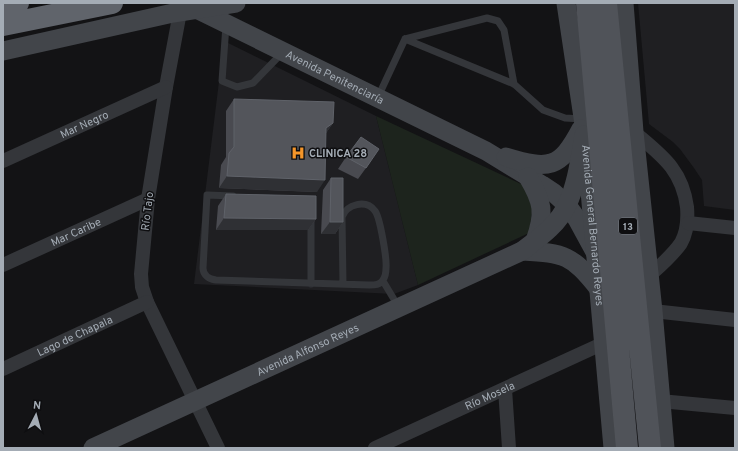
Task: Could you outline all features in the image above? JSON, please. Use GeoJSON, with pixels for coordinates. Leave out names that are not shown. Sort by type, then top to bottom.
{"type":"FeatureCollection","features":[{"type":"Feature","properties":{"kind":"highway"},"geometry":{"type":"LineString","coordinates":[[3,6],[18,3]]}},
{"type":"Feature","properties":{"kind":"highway"},"geometry":{"type":"LineString","coordinates":[[3,25],[113,3]]}},
{"type":"Feature","properties":{"kind":"main road","name":"Avenida General Bernardo Reyes"},"geometry":{"type":"LineString","coordinates":[[587,3],[627,448]]}},
{"type":"Feature","properties":{"kind":"main road","name":"13"},"geometry":{"type":"LineString","coordinates":[[606,3],[650,448]]}},
{"type":"Feature","properties":{"kind":"street"},"geometry":{"type":"LineString","coordinates":[[107,29],[113,20],[113,3]]}},
{"type":"Feature","properties":{"kind":"street","name":"Avenida General Bernardo Reyes"},"geometry":{"type":"LineString","coordinates":[[566,3],[584,126],[613,448]]}},
{"type":"Feature","properties":{"kind":"street"},"geometry":{"type":"LineString","coordinates":[[624,3],[634,132],[653,312],[665,448]]}},
{"type":"Feature","properties":{"kind":"street"},"geometry":{"type":"LineString","coordinates":[[3,51],[107,29],[204,6]]}},
{"type":"Feature","properties":{"kind":"street","name":"Avenida Penitenciaría"},"geometry":{"type":"LineString","coordinates":[[204,6],[226,25],[486,152],[554,193],[567,205],[578,219],[595,252]]}},
{"type":"Feature","properties":{"kind":"street","name":"Río Tajo"},"geometry":{"type":"LineString","coordinates":[[204,6],[166,86],[148,199],[141,274],[142,287],[147,302],[218,448]]}},
{"type":"Feature","properties":{"kind":"street","name":"Mar Negro"},"geometry":{"type":"LineString","coordinates":[[3,161],[166,86]]}},
{"type":"Feature","properties":{"kind":"street","name":"Avenida Penitenciaría"},"geometry":{"type":"LineString","coordinates":[[486,152],[530,164],[551,164],[556,162],[566,153],[584,126]]}},
{"type":"Feature","properties":{"kind":"street","name":"Avenida Alfonso Reyes"},"geometry":{"type":"LineString","coordinates":[[94,448],[400,308],[528,246],[558,220],[567,205],[575,179],[584,126]]}},
{"type":"Feature","properties":{"kind":"street"},"geometry":{"type":"LineString","coordinates":[[634,132],[663,157],[674,170],[685,195],[688,223],[681,242],[664,262],[649,276]]}},
{"type":"Feature","properties":{"kind":"street"},"geometry":{"type":"LineString","coordinates":[[528,177],[537,192],[541,207],[540,225],[528,246],[567,258],[575,262],[584,270],[599,289]]}},
{"type":"Feature","properties":{"kind":"street","name":"Mar Caribe"},"geometry":{"type":"LineString","coordinates":[[3,264],[148,199]]}},
{"type":"Feature","properties":{"kind":"street"},"geometry":{"type":"LineString","coordinates":[[688,223],[735,228]]}},
{"type":"Feature","properties":{"kind":"street","name":"Lago de Chapala"},"geometry":{"type":"LineString","coordinates":[[3,369],[147,302]]}},
{"type":"Feature","properties":{"kind":"street"},"geometry":{"type":"LineString","coordinates":[[653,312],[735,320]]}},
{"type":"Feature","properties":{"kind":"street","name":"Río Mosela"},"geometry":{"type":"LineString","coordinates":[[375,448],[604,343]]}},
{"type":"Feature","properties":{"kind":"street"},"geometry":{"type":"LineString","coordinates":[[504,389],[509,448]]}},
{"type":"Feature","properties":{"kind":"street"},"geometry":{"type":"LineString","coordinates":[[660,401],[735,408]]}},
{"type":"Feature","properties":{"kind":"lane"},"geometry":{"type":"LineString","coordinates":[[378,99],[390,68],[405,39],[487,18],[498,21],[504,30],[514,84]]}},
{"type":"Feature","properties":{"kind":"lane"},"geometry":{"type":"LineString","coordinates":[[226,25],[222,81],[237,87],[254,83],[283,52]]}},
{"type":"Feature","properties":{"kind":"lane"},"geometry":{"type":"LineString","coordinates":[[405,39],[514,84],[543,110],[584,126]]}},
{"type":"Feature","properties":{"kind":"lane"},"geometry":{"type":"LineString","coordinates":[[238,196],[207,195],[203,268],[205,275],[216,280],[310,284],[374,285],[378,284],[383,280],[386,266],[378,218],[370,206],[359,204],[352,206],[347,208],[342,217],[343,284]]}},
{"type":"Feature","properties":{"kind":"lane"},"geometry":{"type":"LineString","coordinates":[[310,284],[311,210]]}},
{"type":"Feature","properties":{"kind":"lane"},"geometry":{"type":"LineString","coordinates":[[383,280],[400,308]]}},
{"type":"Feature","properties":{"kind":"shaded area"},"geometry":{"type":"Polygon","coordinates":[[[638,3],[735,3],[735,210],[704,206],[702,180],[694,168],[673,142],[649,124],[638,3]]]}},
{"type":"Feature","properties":{"kind":"shaded area","name":"CLINICA 28"},"geometry":{"type":"Polygon","coordinates":[[[224,41],[376,116],[418,285],[394,294],[194,284],[224,41]]]}},
{"type":"Feature","properties":{"kind":"shaded area"},"geometry":{"type":"Polygon","coordinates":[[[376,116],[521,184],[530,192],[534,199],[529,233],[418,285],[376,116]]]}},
{"type":"Feature","properties":{"kind":"building"},"geometry":{"type":"Polygon","coordinates":[[[234,99],[334,102],[333,123],[326,128],[325,180],[227,176],[229,153],[234,147],[234,99]]]}},
{"type":"Feature","properties":{"kind":"building"},"geometry":{"type":"Polygon","coordinates":[[[361,137],[379,149],[366,168],[346,157],[361,137]]]}},
{"type":"Feature","properties":{"kind":"building"},"geometry":{"type":"Polygon","coordinates":[[[331,178],[343,178],[343,222],[330,222],[331,178]]]}},
{"type":"Feature","properties":{"kind":"building"},"geometry":{"type":"Polygon","coordinates":[[[226,194],[316,196],[316,219],[224,218],[226,194]]]}},
{"type":"Feature","properties":{"kind":"place","name":"CLINICA 28"},"geometry":{"type":"Point","coordinates":[298,153]}}]}
